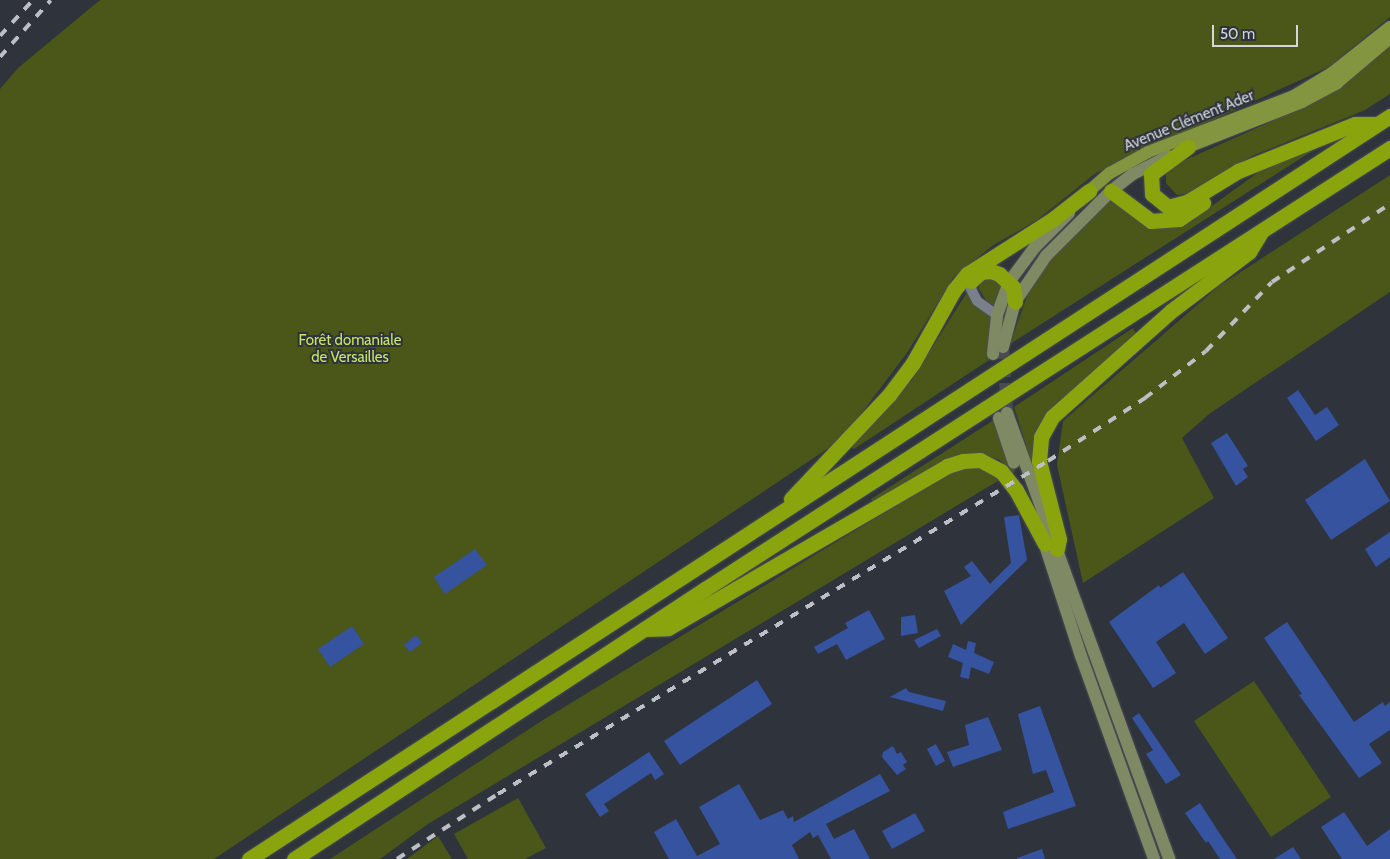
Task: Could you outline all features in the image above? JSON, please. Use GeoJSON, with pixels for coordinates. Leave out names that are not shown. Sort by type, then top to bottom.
{"type":"FeatureCollection","features":[{"type":"Feature","properties":{"kind":"highway"},"geometry":{"type":"LineString","coordinates":[[249,859],[1390,116]]}},
{"type":"Feature","properties":{"kind":"highway"},"geometry":{"type":"LineString","coordinates":[[1188,147],[1150,174],[1152,194],[1168,207],[1187,202],[1238,171],[1355,124],[1377,124]]}},
{"type":"Feature","properties":{"kind":"highway"},"geometry":{"type":"LineString","coordinates":[[294,859],[644,629],[1390,148]]}},
{"type":"Feature","properties":{"kind":"highway"},"geometry":{"type":"LineString","coordinates":[[1111,191],[1144,218],[1165,223],[1179,219],[1259,164]]}},
{"type":"Feature","properties":{"kind":"highway"},"geometry":{"type":"LineString","coordinates":[[942,315],[954,290],[966,274],[1089,191]]}},
{"type":"Feature","properties":{"kind":"highway"},"geometry":{"type":"LineString","coordinates":[[644,629],[668,628],[947,466],[963,461],[980,460],[1002,471],[1051,547],[1058,539],[1039,461],[1041,437],[1052,417],[1171,311],[1249,252],[1263,229]]}},
{"type":"Feature","properties":{"kind":"highway"},"geometry":{"type":"LineString","coordinates":[[784,510],[797,490],[825,466],[889,395],[942,315],[973,279],[981,272],[991,271],[1009,282],[1015,302]]}},
{"type":"Feature","properties":{"kind":"main road","name":"Avenue Clément Ader"},"geometry":{"type":"LineString","coordinates":[[1390,27],[1332,74],[1294,96],[1148,152],[1110,173],[1089,191],[1035,247],[1009,282],[997,315],[998,350],[1015,302],[1046,256],[1111,191],[1133,174],[1188,147],[1302,102],[1337,82],[1390,38]]}},
{"type":"Feature","properties":{"kind":"main road"},"geometry":{"type":"LineString","coordinates":[[1089,191],[1111,191]]}},
{"type":"Feature","properties":{"kind":"main road"},"geometry":{"type":"LineString","coordinates":[[1003,415],[1169,859]]}},
{"type":"Feature","properties":{"kind":"main road"},"geometry":{"type":"LineString","coordinates":[[1051,547],[1081,656],[1154,859]]}},
{"type":"Feature","properties":{"kind":"street"},"geometry":{"type":"LineString","coordinates":[[973,279],[971,289],[977,301],[997,315]]}},
{"type":"Feature","properties":{"kind":"green space","name":"Forêt domaniale de Versailles"},"geometry":{"type":"Polygon","coordinates":[[[100,0],[1390,0],[1390,17],[1329,67],[1096,173],[1037,220],[992,246],[953,278],[907,353],[842,439],[214,859],[0,859],[0,89],[18,68],[100,0]]]}},
{"type":"Feature","properties":{"kind":"green space"},"geometry":{"type":"Polygon","coordinates":[[[1390,41],[1390,94],[1365,110],[1252,156],[1186,194],[1177,195],[1166,183],[1166,174],[1172,166],[1268,123],[1346,80],[1390,41]]]}},
{"type":"Feature","properties":{"kind":"green space"},"geometry":{"type":"Polygon","coordinates":[[[1319,144],[1320,146],[1010,344],[1033,280],[1050,257],[1113,194],[1156,226],[1171,228],[1190,222],[1264,168],[1319,144]]]}},
{"type":"Feature","properties":{"kind":"green space"},"geometry":{"type":"Polygon","coordinates":[[[1390,175],[1390,292],[1209,414],[1182,438],[1214,498],[1083,583],[1057,465],[1063,421],[1219,286],[1390,175]]]}},
{"type":"Feature","properties":{"kind":"green space"},"geometry":{"type":"Polygon","coordinates":[[[986,276],[1005,284],[997,307],[987,302],[979,289],[979,283],[986,276]]]}},
{"type":"Feature","properties":{"kind":"green space"},"geometry":{"type":"Polygon","coordinates":[[[969,289],[990,317],[989,360],[854,449],[851,447],[911,381],[969,289]]]}},
{"type":"Feature","properties":{"kind":"green space"},"geometry":{"type":"Polygon","coordinates":[[[1133,328],[1137,336],[1059,404],[1031,461],[1014,407],[1133,328]]]}},
{"type":"Feature","properties":{"kind":"green space"},"geometry":{"type":"Polygon","coordinates":[[[997,418],[1015,471],[1011,474],[1000,460],[978,453],[873,502],[871,499],[997,418]]]}},
{"type":"Feature","properties":{"kind":"green space"},"geometry":{"type":"Polygon","coordinates":[[[967,467],[979,468],[1001,479],[428,824],[380,859],[330,859],[543,720],[953,471],[967,467]]]}},
{"type":"Feature","properties":{"kind":"green space"},"geometry":{"type":"Polygon","coordinates":[[[1254,681],[1331,797],[1271,837],[1194,721],[1254,681]]]}},
{"type":"Feature","properties":{"kind":"green space"},"geometry":{"type":"Polygon","coordinates":[[[518,798],[546,848],[525,859],[468,859],[454,834],[518,798]]]}},
{"type":"Feature","properties":{"kind":"green space"},"geometry":{"type":"Polygon","coordinates":[[[438,836],[452,859],[407,859],[438,836]]]}},
{"type":"Feature","properties":{"kind":"building"},"geometry":{"type":"Polygon","coordinates":[[[1298,390],[1315,415],[1327,407],[1339,425],[1316,441],[1287,398],[1298,390]]]}},
{"type":"Feature","properties":{"kind":"building"},"geometry":{"type":"Polygon","coordinates":[[[1227,433],[1248,466],[1243,469],[1248,477],[1236,486],[1211,443],[1227,433]]]}},
{"type":"Feature","properties":{"kind":"building"},"geometry":{"type":"Polygon","coordinates":[[[1365,459],[1390,501],[1331,540],[1305,500],[1365,459]]]}},
{"type":"Feature","properties":{"kind":"building"},"geometry":{"type":"Polygon","coordinates":[[[1019,515],[1027,560],[961,625],[944,591],[971,576],[964,567],[972,561],[990,584],[1011,563],[1004,517],[1019,515]]]}},
{"type":"Feature","properties":{"kind":"building"},"geometry":{"type":"Polygon","coordinates":[[[1390,532],[1390,557],[1376,567],[1365,549],[1390,532]]]}},
{"type":"Feature","properties":{"kind":"building"},"geometry":{"type":"Polygon","coordinates":[[[475,549],[487,565],[445,594],[434,577],[475,549]]]}},
{"type":"Feature","properties":{"kind":"building"},"geometry":{"type":"Polygon","coordinates":[[[1183,572],[1228,638],[1205,654],[1184,623],[1156,642],[1176,673],[1153,688],[1109,622],[1159,585],[1160,588],[1183,572]]]}},
{"type":"Feature","properties":{"kind":"building"},"geometry":{"type":"Polygon","coordinates":[[[869,610],[885,639],[846,660],[837,644],[818,654],[814,647],[848,628],[845,623],[869,610]]]}},
{"type":"Feature","properties":{"kind":"building"},"geometry":{"type":"Polygon","coordinates":[[[915,615],[918,633],[901,636],[901,617],[915,615]]]}},
{"type":"Feature","properties":{"kind":"building"},"geometry":{"type":"Polygon","coordinates":[[[1287,622],[1354,722],[1383,702],[1385,706],[1390,702],[1390,730],[1369,744],[1382,763],[1359,778],[1299,695],[1302,694],[1264,638],[1287,622]]]}},
{"type":"Feature","properties":{"kind":"building"},"geometry":{"type":"Polygon","coordinates":[[[352,626],[364,644],[330,667],[318,649],[352,626]]]}},
{"type":"Feature","properties":{"kind":"building"},"geometry":{"type":"Polygon","coordinates":[[[937,629],[941,636],[919,648],[914,640],[937,629]]]}},
{"type":"Feature","properties":{"kind":"building"},"geometry":{"type":"Polygon","coordinates":[[[416,635],[422,643],[410,652],[404,645],[416,635]]]}},
{"type":"Feature","properties":{"kind":"building"},"geometry":{"type":"Polygon","coordinates":[[[968,641],[976,643],[974,653],[994,662],[989,674],[971,667],[969,679],[960,677],[963,663],[948,657],[953,644],[966,650],[968,641]]]}},
{"type":"Feature","properties":{"kind":"building"},"geometry":{"type":"Polygon","coordinates":[[[757,680],[772,704],[680,765],[664,741],[757,680]]]}},
{"type":"Feature","properties":{"kind":"building"},"geometry":{"type":"Polygon","coordinates":[[[906,688],[909,692],[946,701],[943,711],[890,697],[906,688]]]}},
{"type":"Feature","properties":{"kind":"building"},"geometry":{"type":"Polygon","coordinates":[[[1040,706],[1076,806],[1008,829],[1003,812],[1054,792],[1046,770],[1033,774],[1018,714],[1040,706]]]}},
{"type":"Feature","properties":{"kind":"building"},"geometry":{"type":"Polygon","coordinates":[[[1139,713],[1181,775],[1166,784],[1146,754],[1153,750],[1132,718],[1139,713]]]}},
{"type":"Feature","properties":{"kind":"building"},"geometry":{"type":"Polygon","coordinates":[[[988,717],[1002,750],[953,767],[947,752],[969,745],[965,725],[988,717]]]}},
{"type":"Feature","properties":{"kind":"building"},"geometry":{"type":"Polygon","coordinates":[[[936,744],[945,761],[936,766],[927,749],[936,744]]]}},
{"type":"Feature","properties":{"kind":"building"},"geometry":{"type":"Polygon","coordinates":[[[893,746],[897,754],[901,752],[907,762],[903,765],[906,769],[897,775],[882,757],[883,752],[893,746]]]}},
{"type":"Feature","properties":{"kind":"building"},"geometry":{"type":"Polygon","coordinates":[[[649,752],[664,774],[655,780],[651,773],[604,804],[609,811],[600,817],[585,794],[649,752]]]}},
{"type":"Feature","properties":{"kind":"building"},"geometry":{"type":"Polygon","coordinates":[[[880,774],[890,791],[826,824],[834,839],[854,829],[870,859],[831,859],[818,835],[813,838],[810,832],[792,845],[799,859],[669,859],[654,832],[676,819],[697,856],[720,844],[699,807],[739,784],[760,820],[783,810],[788,819],[793,816],[794,822],[880,774]]]}},
{"type":"Feature","properties":{"kind":"building"},"geometry":{"type":"Polygon","coordinates":[[[1200,803],[1237,859],[1220,859],[1185,813],[1200,803]]]}},
{"type":"Feature","properties":{"kind":"building"},"geometry":{"type":"Polygon","coordinates":[[[1344,812],[1367,846],[1390,829],[1390,859],[1342,859],[1321,827],[1344,812]]]}},
{"type":"Feature","properties":{"kind":"building"},"geometry":{"type":"Polygon","coordinates":[[[915,813],[925,831],[892,849],[882,831],[915,813]]]}},
{"type":"Feature","properties":{"kind":"building"},"geometry":{"type":"Polygon","coordinates":[[[1293,847],[1301,859],[1274,859],[1293,847]]]}},
{"type":"Feature","properties":{"kind":"building"},"geometry":{"type":"Polygon","coordinates":[[[1042,849],[1045,859],[1017,859],[1017,858],[1042,849]]]}},
{"type":"Feature","properties":{"kind":"tunnel"},"geometry":{"type":"LineString","coordinates":[[1003,347],[1007,413]]}},
{"type":"Feature","properties":{"kind":"railway"},"geometry":{"type":"LineString","coordinates":[[0,36],[33,0]]}},
{"type":"Feature","properties":{"kind":"railway"},"geometry":{"type":"LineString","coordinates":[[0,57],[51,0]]}},
{"type":"Feature","properties":{"kind":"railway"},"geometry":{"type":"LineString","coordinates":[[397,859],[498,794],[1048,461],[1145,398],[1206,351],[1272,282],[1390,204]]}}]}
